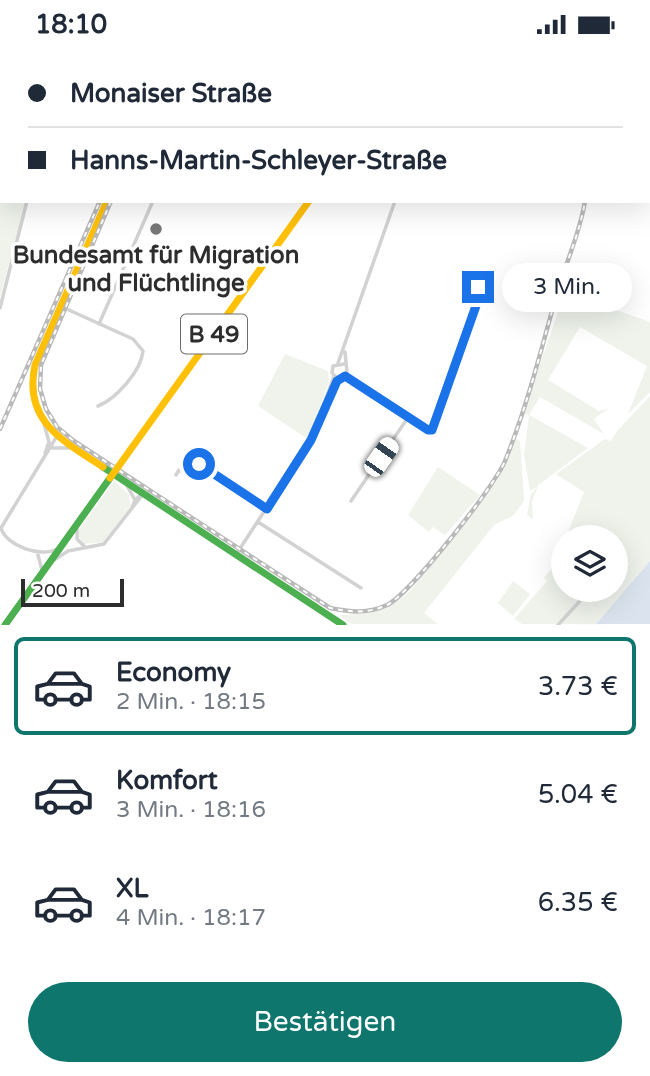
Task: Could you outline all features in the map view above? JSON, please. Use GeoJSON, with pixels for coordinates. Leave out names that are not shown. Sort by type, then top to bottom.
{"type":"FeatureCollection","features":[{"type":"Feature","properties":{"kind":"street"},"geometry":{"type":"LineString","coordinates":[[0,308],[26,203]]}},
{"type":"Feature","properties":{"kind":"street"},"geometry":{"type":"LineString","coordinates":[[49,442],[44,424],[34,406],[31,384],[35,365],[106,203]]}},
{"type":"Feature","properties":{"kind":"street"},"geometry":{"type":"LineString","coordinates":[[99,324],[152,203]]}},
{"type":"Feature","properties":{"kind":"street","name":"B 49"},"geometry":{"type":"LineString","coordinates":[[5,625],[308,203]]}},
{"type":"Feature","properties":{"kind":"street"},"geometry":{"type":"LineString","coordinates":[[394,203],[346,343],[341,363],[346,374],[428,430],[432,430],[477,303],[478,287]]}},
{"type":"Feature","properties":{"kind":"street"},"geometry":{"type":"LineString","coordinates":[[60,306],[137,341],[143,351],[142,360],[114,398],[99,407]]}},
{"type":"Feature","properties":{"kind":"street"},"geometry":{"type":"LineString","coordinates":[[337,377],[332,369],[341,363]]}},
{"type":"Feature","properties":{"kind":"street"},"geometry":{"type":"LineString","coordinates":[[237,553],[311,440],[337,377],[346,374]]}},
{"type":"Feature","properties":{"kind":"street"},"geometry":{"type":"LineString","coordinates":[[351,501],[410,416]]}},
{"type":"Feature","properties":{"kind":"street"},"geometry":{"type":"LineString","coordinates":[[44,424],[76,449],[343,625]]}},
{"type":"Feature","properties":{"kind":"street"},"geometry":{"type":"LineString","coordinates":[[57,436],[49,442],[1,528],[7,538],[37,553],[48,553],[61,546]]}},
{"type":"Feature","properties":{"kind":"street"},"geometry":{"type":"LineString","coordinates":[[44,454],[57,436]]}},
{"type":"Feature","properties":{"kind":"street"},"geometry":{"type":"LineString","coordinates":[[50,449],[62,446],[76,449]]}},
{"type":"Feature","properties":{"kind":"street"},"geometry":{"type":"LineString","coordinates":[[196,463],[200,457]]}},
{"type":"Feature","properties":{"kind":"street"},"geometry":{"type":"LineString","coordinates":[[176,475],[178,468],[184,473],[194,461],[267,509]]}},
{"type":"Feature","properties":{"kind":"street"},"geometry":{"type":"LineString","coordinates":[[124,480],[136,502]]}},
{"type":"Feature","properties":{"kind":"street"},"geometry":{"type":"LineString","coordinates":[[47,566],[68,551],[97,547],[108,541],[144,493]]}},
{"type":"Feature","properties":{"kind":"street"},"geometry":{"type":"LineString","coordinates":[[136,502],[154,499]]}},
{"type":"Feature","properties":{"kind":"street"},"geometry":{"type":"LineString","coordinates":[[258,522],[360,588]]}},
{"type":"Feature","properties":{"kind":"street"},"geometry":{"type":"LineString","coordinates":[[77,525],[78,540],[87,548]]}},
{"type":"Feature","properties":{"kind":"street"},"geometry":{"type":"LineString","coordinates":[[37,553],[43,565],[41,574]]}},
{"type":"Feature","properties":{"kind":"street"},"geometry":{"type":"LineString","coordinates":[[558,625],[579,602]]}},
{"type":"Feature","properties":{"kind":"shaded area"},"geometry":{"type":"Polygon","coordinates":[[[0,203],[25,203],[0,297],[0,203]]]}},
{"type":"Feature","properties":{"kind":"shaded area"},"geometry":{"type":"Polygon","coordinates":[[[565,292],[650,322],[650,392],[628,414],[647,366],[580,327],[548,380],[599,411],[609,408],[594,419],[604,434],[540,397],[529,415],[588,448],[537,486],[538,486],[532,502],[533,520],[527,515],[531,494],[537,487],[530,491],[524,455],[529,416],[523,413],[565,292]]]}},
{"type":"Feature","properties":{"kind":"shaded area"},"geometry":{"type":"Polygon","coordinates":[[[285,354],[328,371],[329,382],[308,439],[258,406],[285,354]]]}},
{"type":"Feature","properties":{"kind":"shaded area"},"geometry":{"type":"Polygon","coordinates":[[[650,396],[650,561],[628,587],[628,525],[571,525],[584,492],[556,474],[605,439],[611,441],[650,396]]]}},
{"type":"Feature","properties":{"kind":"shaded area"},"geometry":{"type":"Polygon","coordinates":[[[515,438],[520,441],[524,501],[514,515],[494,525],[424,613],[438,624],[352,624],[339,615],[377,610],[394,603],[410,591],[498,480],[515,438]]]}},
{"type":"Feature","properties":{"kind":"shaded area"},"geometry":{"type":"Polygon","coordinates":[[[438,467],[480,495],[445,535],[433,527],[429,532],[408,515],[438,467]]]}},
{"type":"Feature","properties":{"kind":"shaded area"},"geometry":{"type":"Polygon","coordinates":[[[114,481],[128,493],[131,506],[104,542],[83,544],[77,532],[114,481]]]}},
{"type":"Feature","properties":{"kind":"shaded area"},"geometry":{"type":"Polygon","coordinates":[[[650,561],[650,624],[596,624],[615,602],[628,602],[628,587],[650,561]]]}},
{"type":"Feature","properties":{"kind":"shaded area"},"geometry":{"type":"Polygon","coordinates":[[[551,569],[551,602],[615,602],[596,624],[522,624],[514,619],[547,581],[544,578],[551,569]]]}},
{"type":"Feature","properties":{"kind":"shaded area"},"geometry":{"type":"Polygon","coordinates":[[[513,581],[530,594],[513,616],[498,603],[513,581]]]}},
{"type":"Feature","properties":{"kind":"railway"},"geometry":{"type":"LineString","coordinates":[[0,429],[99,203]]}},
{"type":"Feature","properties":{"kind":"railway"},"geometry":{"type":"LineString","coordinates":[[110,203],[41,365],[40,389],[46,409],[57,427],[74,441],[330,608],[359,611],[380,608],[398,597],[451,538],[498,474],[527,399],[585,203]]}},
{"type":"Feature","properties":{"kind":"traffic: fast"},"geometry":{"type":"LineString","coordinates":[[103,467],[343,625]]}},
{"type":"Feature","properties":{"kind":"traffic: fast"},"geometry":{"type":"LineString","coordinates":[[5,625],[110,478]]}},
{"type":"Feature","properties":{"kind":"traffic: slow"},"geometry":{"type":"LineString","coordinates":[[103,467],[73,448],[49,427],[40,415],[33,384],[35,365],[106,203]]}},
{"type":"Feature","properties":{"kind":"traffic: slow"},"geometry":{"type":"LineString","coordinates":[[118,467],[308,203]]}},
{"type":"Feature","properties":{"kind":"traffic: slow"},"geometry":{"type":"LineString","coordinates":[[110,478],[118,467]]}},
{"type":"Feature","properties":{"kind":"place","name":"Bundesamt für Migration und Flüchtlinge"},"geometry":{"type":"Point","coordinates":[156,229]}},
{"type":"Feature","properties":{"kind":"route"},"geometry":{"type":"LineString","coordinates":[[199,464],[267,509],[311,440],[327,398],[339,378],[345,376],[428,430],[432,430],[477,303],[478,287]]}}]}
